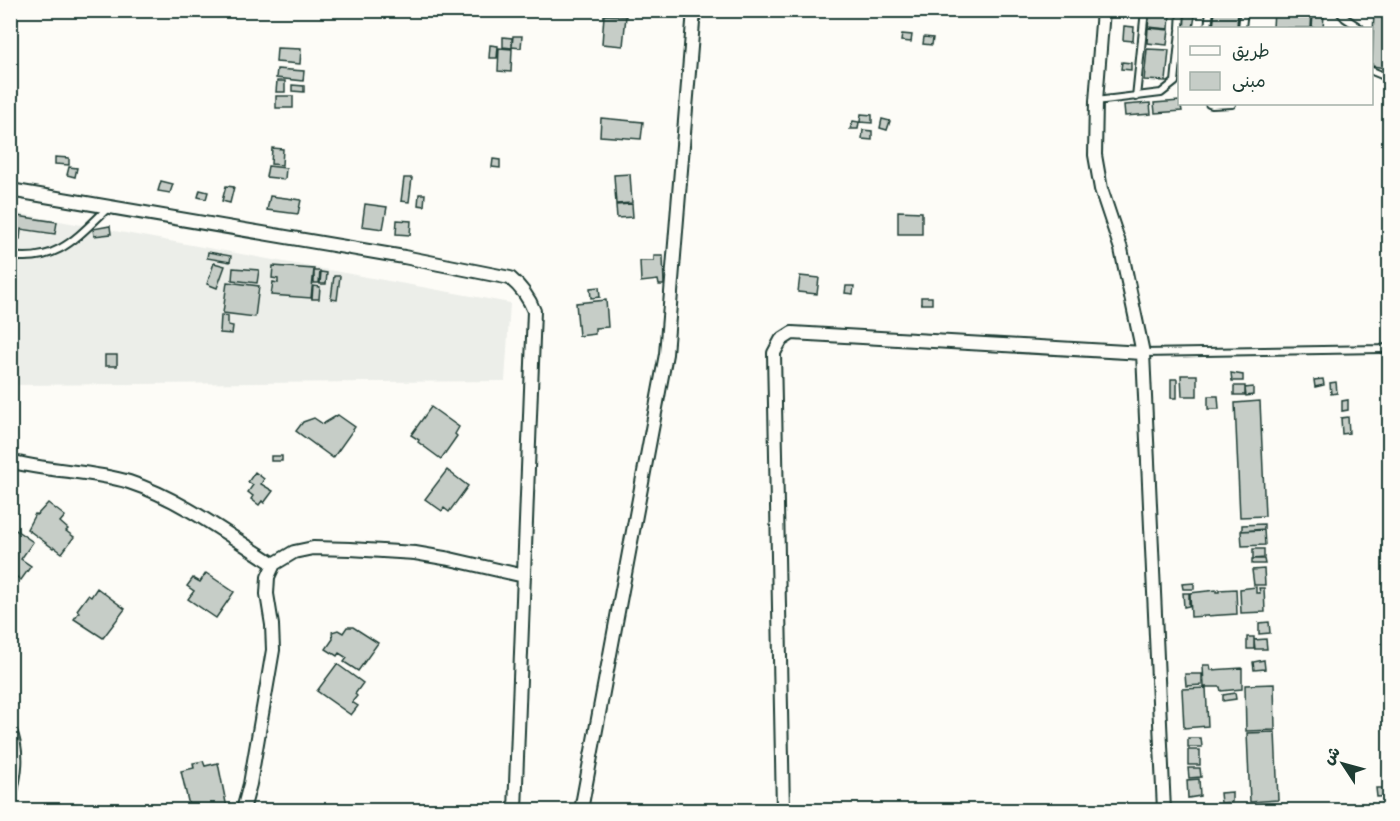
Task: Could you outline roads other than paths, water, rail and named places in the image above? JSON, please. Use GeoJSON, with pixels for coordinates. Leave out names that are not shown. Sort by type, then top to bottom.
{"type":"FeatureCollection","features":[{"type":"Feature","properties":{"kind":"street"},"geometry":{"type":"LineString","coordinates":[[582,810],[666,354],[694,10]]}},
{"type":"Feature","properties":{"kind":"street"},"geometry":{"type":"LineString","coordinates":[[1103,10],[1096,101],[1095,155],[1099,178],[1121,249],[1143,353],[1164,810]]}},
{"type":"Feature","properties":{"kind":"street"},"geometry":{"type":"LineString","coordinates":[[10,190],[404,257],[510,278],[518,285],[531,302],[534,311],[514,810]]}},
{"type":"Feature","properties":{"kind":"street"},"geometry":{"type":"LineString","coordinates":[[783,810],[774,353],[781,340],[792,333],[1143,353]]}},
{"type":"Feature","properties":{"kind":"street"},"geometry":{"type":"LineString","coordinates":[[10,461],[94,474],[129,483],[198,515],[274,564]]}},
{"type":"Feature","properties":{"kind":"street"},"geometry":{"type":"LineString","coordinates":[[243,810],[250,784],[269,678],[273,642],[267,594],[268,577],[274,564],[294,552],[313,548],[350,549],[415,553],[524,576]]}},
{"type":"Feature","properties":{"kind":"street"},"geometry":{"type":"LineString","coordinates":[[10,731],[15,743],[16,758],[10,796]]}},
{"type":"Feature","properties":{"kind":"lane"},"geometry":{"type":"LineString","coordinates":[[1136,97],[1144,10]]}},
{"type":"Feature","properties":{"kind":"lane"},"geometry":{"type":"LineString","coordinates":[[1180,27],[1181,10]]}},
{"type":"Feature","properties":{"kind":"lane"},"geometry":{"type":"LineString","coordinates":[[1209,27],[1210,10]]}},
{"type":"Feature","properties":{"kind":"lane"},"geometry":{"type":"LineString","coordinates":[[1242,27],[1244,10]]}},
{"type":"Feature","properties":{"kind":"lane"},"geometry":{"type":"LineString","coordinates":[[1338,10],[1358,27]]}},
{"type":"Feature","properties":{"kind":"lane"},"geometry":{"type":"LineString","coordinates":[[1096,101],[1161,93],[1175,82],[1178,51]]}},
{"type":"Feature","properties":{"kind":"lane"},"geometry":{"type":"LineString","coordinates":[[1373,72],[1384,76],[1389,72]]}},
{"type":"Feature","properties":{"kind":"lane"},"geometry":{"type":"LineString","coordinates":[[10,274],[13,257],[47,256],[65,247],[109,207]]}},
{"type":"Feature","properties":{"kind":"lane"},"geometry":{"type":"LineString","coordinates":[[1143,353],[1382,349],[1389,347]]}}]}
